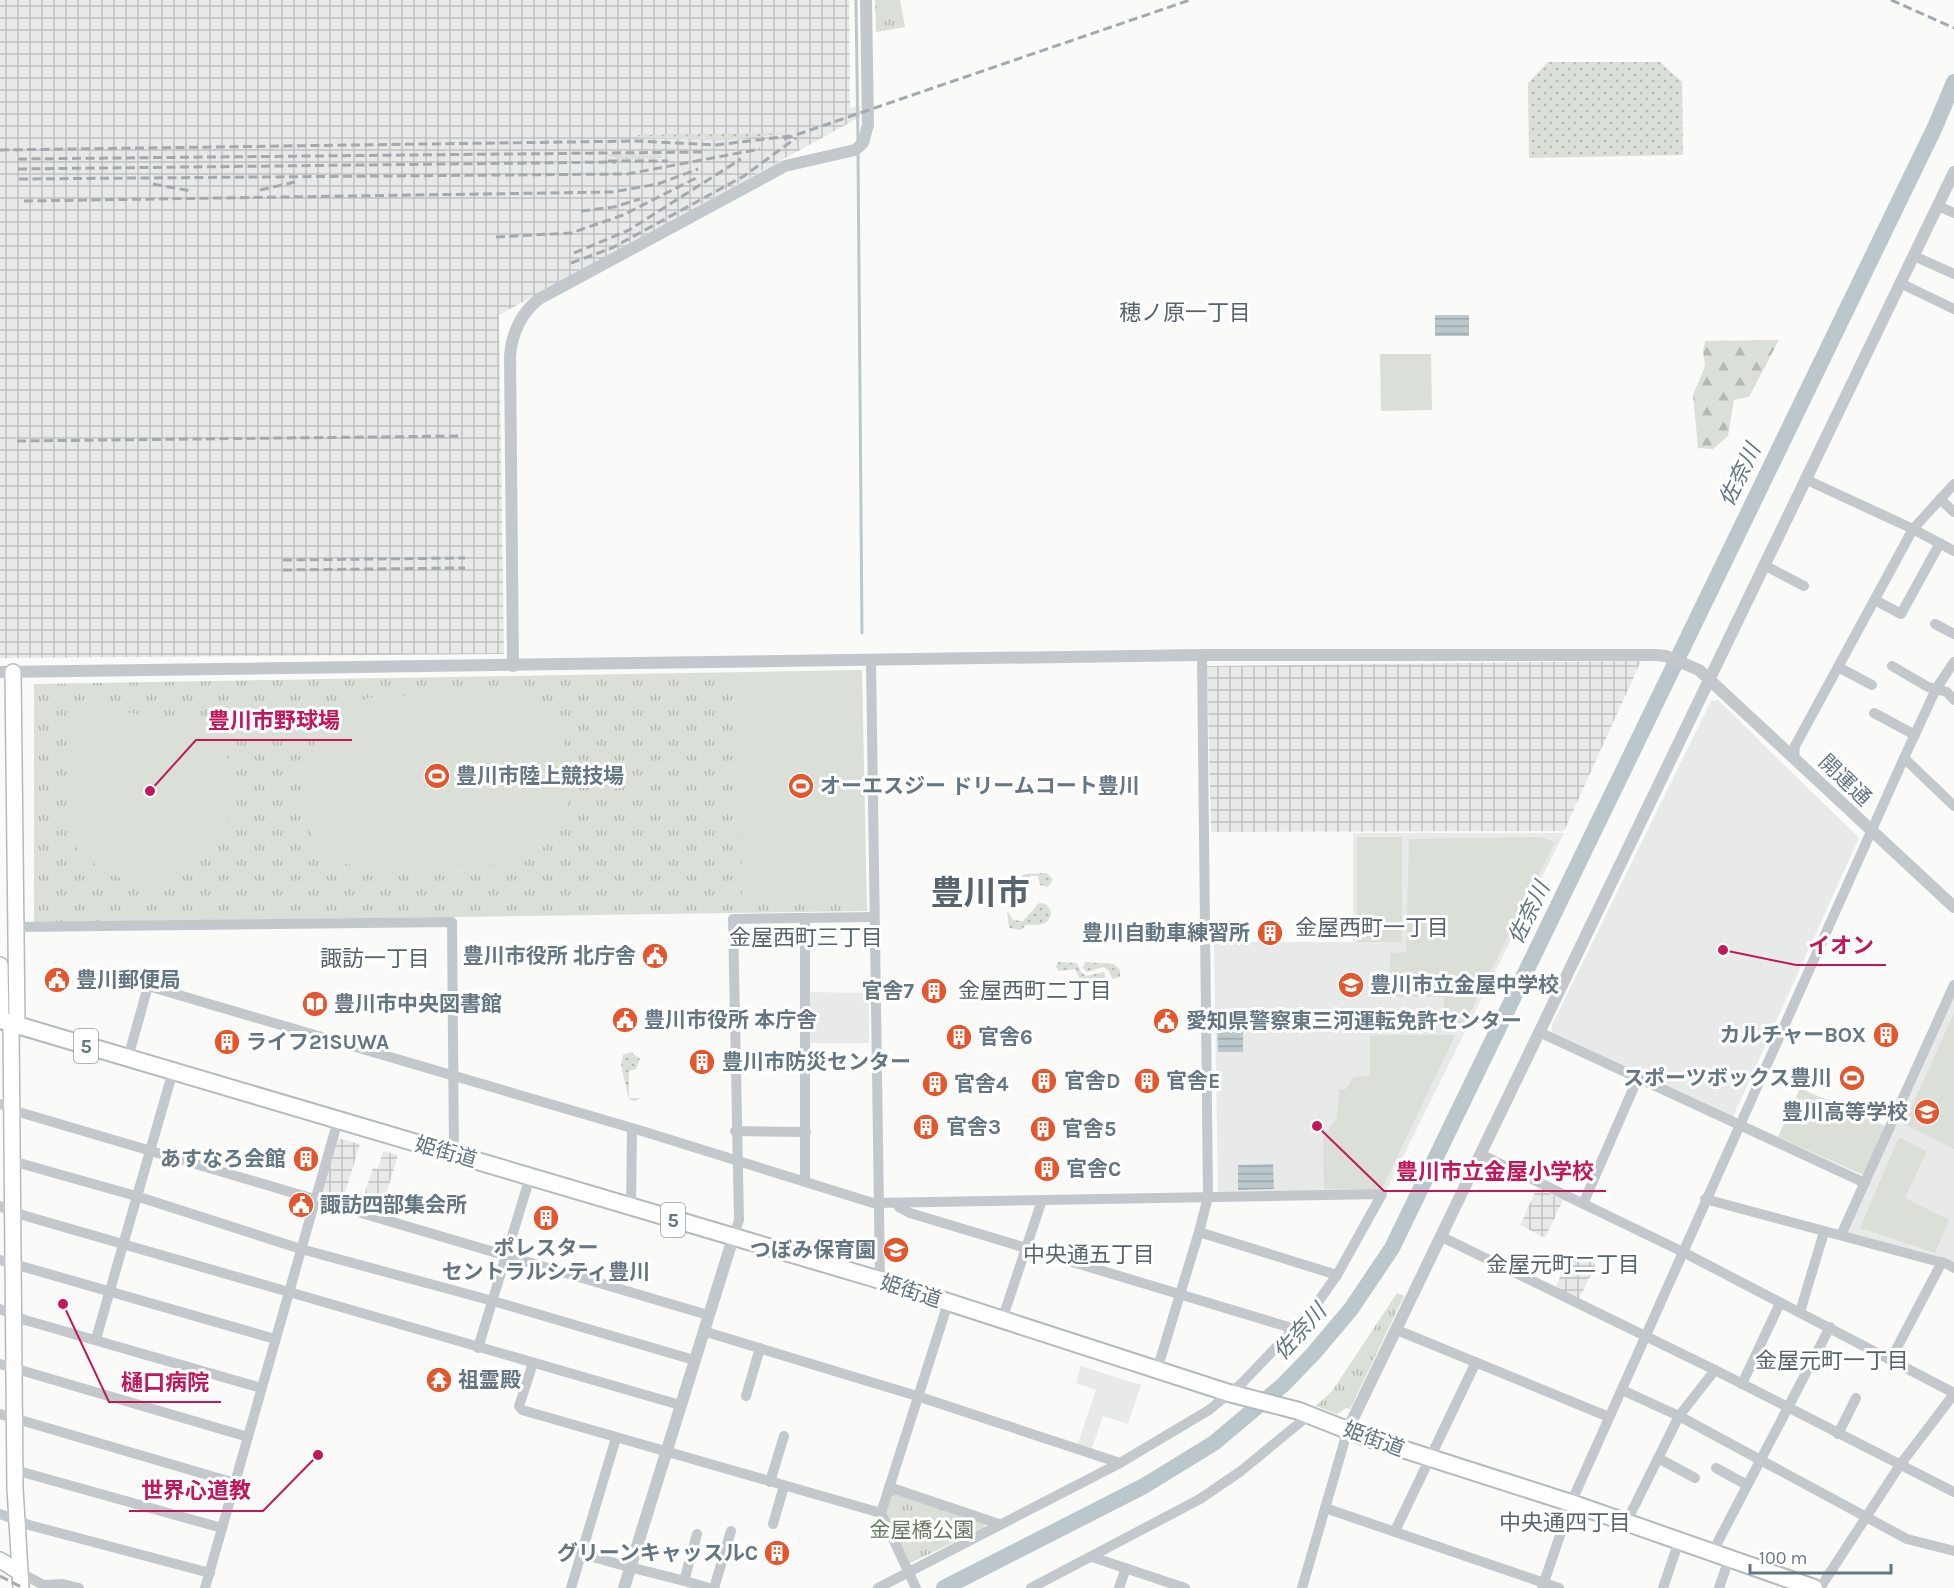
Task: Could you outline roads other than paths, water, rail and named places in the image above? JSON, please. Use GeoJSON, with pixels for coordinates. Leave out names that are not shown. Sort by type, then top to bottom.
{"type":"FeatureCollection","features":[{"type":"Feature","properties":{"kind":"main road"},"geometry":{"type":"LineString","coordinates":[[7,672],[16,927],[7,1022],[8,1107],[12,1161],[6,1209],[7,1416],[15,1470],[21,1588]]}},
{"type":"Feature","properties":{"kind":"main road"},"geometry":{"type":"LineString","coordinates":[[0,965],[7,1022]]}},
{"type":"Feature","properties":{"kind":"main road","name":"姫街道"},"geometry":{"type":"LineString","coordinates":[[7,1022],[632,1209],[880,1280],[948,1304],[1236,1395],[1304,1413],[1429,1459],[1571,1503],[1811,1587]]}},
{"type":"Feature","properties":{"kind":"main road"},"geometry":{"type":"LineString","coordinates":[[0,1560],[19,1572]]}},
{"type":"Feature","properties":{"kind":"street"},"geometry":{"type":"LineString","coordinates":[[513,666],[510,356],[512,339],[519,321],[539,299],[785,166],[848,152],[863,143],[868,125],[866,0]]}},
{"type":"Feature","properties":{"kind":"street"},"geometry":{"type":"LineString","coordinates":[[1302,1588],[1348,1429],[1954,172]]}},
{"type":"Feature","properties":{"kind":"street"},"geometry":{"type":"LineString","coordinates":[[1938,206],[1954,213]]}},
{"type":"Feature","properties":{"kind":"street"},"geometry":{"type":"LineString","coordinates":[[1914,256],[1954,274]]}},
{"type":"Feature","properties":{"kind":"street"},"geometry":{"type":"LineString","coordinates":[[1900,283],[1954,309]]}},
{"type":"Feature","properties":{"kind":"street"},"geometry":{"type":"LineString","coordinates":[[1805,479],[1912,528],[1954,551]]}},
{"type":"Feature","properties":{"kind":"street"},"geometry":{"type":"LineString","coordinates":[[1794,758],[1795,746],[1912,528],[1954,484]]}},
{"type":"Feature","properties":{"kind":"street"},"geometry":{"type":"LineString","coordinates":[[1940,499],[1954,512]]}},
{"type":"Feature","properties":{"kind":"street"},"geometry":{"type":"LineString","coordinates":[[1875,600],[1901,614],[1940,543]]}},
{"type":"Feature","properties":{"kind":"street"},"geometry":{"type":"LineString","coordinates":[[1764,565],[1804,586]]}},
{"type":"Feature","properties":{"kind":"street"},"geometry":{"type":"LineString","coordinates":[[1935,624],[1954,634]]}},
{"type":"Feature","properties":{"kind":"street","name":"開運通"},"geometry":{"type":"LineString","coordinates":[[1202,656],[1530,653],[1655,655],[1694,667],[1954,907]]}},
{"type":"Feature","properties":{"kind":"street"},"geometry":{"type":"LineString","coordinates":[[7,672],[1202,656],[1208,1197],[1200,1232],[1157,1370]]}},
{"type":"Feature","properties":{"kind":"street"},"geometry":{"type":"LineString","coordinates":[[871,661],[880,1280]]}},
{"type":"Feature","properties":{"kind":"street"},"geometry":{"type":"LineString","coordinates":[[1543,1585],[1571,1503],[1646,1336],[1681,1251],[1904,758],[1936,689],[1954,662]]}},
{"type":"Feature","properties":{"kind":"street"},"geometry":{"type":"LineString","coordinates":[[1892,666],[1936,689],[1947,692],[1954,700]]}},
{"type":"Feature","properties":{"kind":"street"},"geometry":{"type":"LineString","coordinates":[[1838,667],[1872,685]]}},
{"type":"Feature","properties":{"kind":"street"},"geometry":{"type":"LineString","coordinates":[[1874,713],[1915,735]]}},
{"type":"Feature","properties":{"kind":"street"},"geometry":{"type":"LineString","coordinates":[[1904,758],[1954,806]]}},
{"type":"Feature","properties":{"kind":"street"},"geometry":{"type":"LineString","coordinates":[[624,1588],[739,1220],[735,1131],[733,919],[874,917]]}},
{"type":"Feature","properties":{"kind":"street"},"geometry":{"type":"LineString","coordinates":[[805,918],[805,1182]]}},
{"type":"Feature","properties":{"kind":"street"},"geometry":{"type":"LineString","coordinates":[[16,927],[452,922],[454,1154]]}},
{"type":"Feature","properties":{"kind":"street"},"geometry":{"type":"LineString","coordinates":[[1841,1235],[1954,985]]}},
{"type":"Feature","properties":{"kind":"street"},"geometry":{"type":"LineString","coordinates":[[128,1058],[148,987],[880,1203],[1382,1194],[1337,1275],[1295,1329],[1236,1395],[1120,1463],[999,1524],[913,1580],[878,1588]]}},
{"type":"Feature","properties":{"kind":"street"},"geometry":{"type":"LineString","coordinates":[[1539,1032],[1637,1080],[1865,1184]]}},
{"type":"Feature","properties":{"kind":"street"},"geometry":{"type":"LineString","coordinates":[[96,1339],[135,1196],[173,1071]]}},
{"type":"Feature","properties":{"kind":"street"},"geometry":{"type":"LineString","coordinates":[[1583,1204],[1637,1080]]}},
{"type":"Feature","properties":{"kind":"street"},"geometry":{"type":"LineString","coordinates":[[8,1107],[149,1151],[708,1315]]}},
{"type":"Feature","properties":{"kind":"street"},"geometry":{"type":"LineString","coordinates":[[206,1588],[338,1120]]}},
{"type":"Feature","properties":{"kind":"street"},"geometry":{"type":"LineString","coordinates":[[632,1128],[632,1209]]}},
{"type":"Feature","properties":{"kind":"street"},"geometry":{"type":"LineString","coordinates":[[735,1131],[806,1132]]}},
{"type":"Feature","properties":{"kind":"street"},"geometry":{"type":"LineString","coordinates":[[1480,1155],[1681,1251],[1954,1393],[1900,1465],[1867,1517],[1811,1587]]}},
{"type":"Feature","properties":{"kind":"street"},"geometry":{"type":"LineString","coordinates":[[12,1161],[135,1196],[301,1249],[493,1301],[694,1360]]}},
{"type":"Feature","properties":{"kind":"street"},"geometry":{"type":"LineString","coordinates":[[478,1348],[530,1177]]}},
{"type":"Feature","properties":{"kind":"street"},"geometry":{"type":"LineString","coordinates":[[1705,1199],[1942,1262],[1954,1268]]}},
{"type":"Feature","properties":{"kind":"street"},"geometry":{"type":"LineString","coordinates":[[1002,1320],[1042,1200]]}},
{"type":"Feature","properties":{"kind":"street"},"geometry":{"type":"LineString","coordinates":[[897,1203],[903,1210],[910,1213],[1295,1329]]}},
{"type":"Feature","properties":{"kind":"street"},"geometry":{"type":"LineString","coordinates":[[6,1209],[680,1405]]}},
{"type":"Feature","properties":{"kind":"street"},"geometry":{"type":"LineString","coordinates":[[1200,1232],[1337,1275]]}},
{"type":"Feature","properties":{"kind":"street"},"geometry":{"type":"LineString","coordinates":[[1800,1312],[1824,1232]]}},
{"type":"Feature","properties":{"kind":"street"},"geometry":{"type":"LineString","coordinates":[[1440,1236],[1715,1370],[1954,1492]]}},
{"type":"Feature","properties":{"kind":"street"},"geometry":{"type":"LineString","coordinates":[[6,1262],[275,1339]]}},
{"type":"Feature","properties":{"kind":"street"},"geometry":{"type":"LineString","coordinates":[[1891,1359],[1942,1262]]}},
{"type":"Feature","properties":{"kind":"street"},"geometry":{"type":"LineString","coordinates":[[1742,1384],[1780,1303]]}},
{"type":"Feature","properties":{"kind":"street"},"geometry":{"type":"LineString","coordinates":[[913,1580],[881,1513],[948,1304]]}},
{"type":"Feature","properties":{"kind":"street"},"geometry":{"type":"LineString","coordinates":[[7,1312],[261,1388]]}},
{"type":"Feature","properties":{"kind":"street"},"geometry":{"type":"LineString","coordinates":[[1712,1553],[1830,1327]]}},
{"type":"Feature","properties":{"kind":"street"},"geometry":{"type":"LineString","coordinates":[[1397,1330],[1609,1418]]}},
{"type":"Feature","properties":{"kind":"street"},"geometry":{"type":"LineString","coordinates":[[703,1331],[917,1396],[1120,1463]]}},
{"type":"Feature","properties":{"kind":"street"},"geometry":{"type":"LineString","coordinates":[[746,1396],[760,1348]]}},
{"type":"Feature","properties":{"kind":"street"},"geometry":{"type":"LineString","coordinates":[[1395,1531],[1476,1362]]}},
{"type":"Feature","properties":{"kind":"street"},"geometry":{"type":"LineString","coordinates":[[533,1363],[519,1406],[522,1410],[881,1513]]}},
{"type":"Feature","properties":{"kind":"street"},"geometry":{"type":"LineString","coordinates":[[7,1366],[248,1437]]}},
{"type":"Feature","properties":{"kind":"street"},"geometry":{"type":"LineString","coordinates":[[1626,1523],[1679,1416],[1715,1370]]}},
{"type":"Feature","properties":{"kind":"street"},"geometry":{"type":"LineString","coordinates":[[1622,1390],[1679,1416],[1907,1539],[1954,1551]]}},
{"type":"Feature","properties":{"kind":"street"},"geometry":{"type":"LineString","coordinates":[[1839,1434],[1857,1398]]}},
{"type":"Feature","properties":{"kind":"street"},"geometry":{"type":"LineString","coordinates":[[1031,1588],[1200,1499],[1240,1471],[1304,1413]]}},
{"type":"Feature","properties":{"kind":"street"},"geometry":{"type":"LineString","coordinates":[[7,1416],[235,1484]]}},
{"type":"Feature","properties":{"kind":"street"},"geometry":{"type":"LineString","coordinates":[[770,1482],[784,1436]]}},
{"type":"Feature","properties":{"kind":"street"},"geometry":{"type":"LineString","coordinates":[[571,1588],[616,1438]]}},
{"type":"Feature","properties":{"kind":"street"},"geometry":{"type":"LineString","coordinates":[[1658,1458],[1695,1478]]}},
{"type":"Feature","properties":{"kind":"street"},"geometry":{"type":"LineString","coordinates":[[1716,1468],[1747,1485]]}},
{"type":"Feature","properties":{"kind":"street"},"geometry":{"type":"LineString","coordinates":[[15,1470],[222,1528]]}},
{"type":"Feature","properties":{"kind":"street"},"geometry":{"type":"LineString","coordinates":[[773,1524],[784,1486]]}},
{"type":"Feature","properties":{"kind":"street"},"geometry":{"type":"LineString","coordinates":[[889,1487],[999,1524]]}},
{"type":"Feature","properties":{"kind":"street"},"geometry":{"type":"LineString","coordinates":[[1325,1508],[1543,1585],[1559,1588]]}},
{"type":"Feature","properties":{"kind":"street"},"geometry":{"type":"LineString","coordinates":[[0,1514],[210,1573]]}},
{"type":"Feature","properties":{"kind":"street"},"geometry":{"type":"LineString","coordinates":[[714,1588],[731,1531]]}},
{"type":"Feature","properties":{"kind":"street"},"geometry":{"type":"LineString","coordinates":[[684,1581],[697,1534]]}},
{"type":"Feature","properties":{"kind":"street"},"geometry":{"type":"LineString","coordinates":[[1663,1588],[1679,1541]]}},
{"type":"Feature","properties":{"kind":"street"},"geometry":{"type":"LineString","coordinates":[[581,1552],[709,1588]]}},
{"type":"Feature","properties":{"kind":"street"},"geometry":{"type":"LineString","coordinates":[[1092,1557],[1185,1588]]}},
{"type":"Feature","properties":{"kind":"street"},"geometry":{"type":"LineString","coordinates":[[1719,1588],[1729,1559]]}},
{"type":"Feature","properties":{"kind":"street"},"geometry":{"type":"LineString","coordinates":[[1119,1588],[1126,1568]]}},
{"type":"Feature","properties":{"kind":"street"},"geometry":{"type":"LineString","coordinates":[[19,1572],[46,1587],[63,1584],[79,1588]]}},
{"type":"Feature","properties":{"kind":"waterway"},"geometry":{"type":"LineString","coordinates":[[856,0],[858,143]]}},
{"type":"Feature","properties":{"kind":"waterway","name":"佐奈川"},"geometry":{"type":"LineString","coordinates":[[944,1588],[1144,1486],[1214,1443],[1283,1385],[1313,1354],[1351,1309],[1392,1248],[1935,127],[1954,82]]}},
{"type":"Feature","properties":{"kind":"waterway"},"geometry":{"type":"LineString","coordinates":[[858,152],[862,633]]}},
{"type":"Feature","properties":{"kind":"railway"},"geometry":{"type":"LineString","coordinates":[[784,139],[1190,0]]}},
{"type":"Feature","properties":{"kind":"railway"},"geometry":{"type":"LineString","coordinates":[[1891,0],[1954,28]]}},
{"type":"Feature","properties":{"kind":"railway"},"geometry":{"type":"LineString","coordinates":[[0,150],[638,141],[716,145],[790,136]]}},
{"type":"Feature","properties":{"kind":"railway"},"geometry":{"type":"LineString","coordinates":[[571,263],[612,248],[744,176],[796,138]]}},
{"type":"Feature","properties":{"kind":"railway"},"geometry":{"type":"LineString","coordinates":[[19,179],[627,174],[760,149]]}},
{"type":"Feature","properties":{"kind":"railway"},"geometry":{"type":"LineString","coordinates":[[18,159],[705,152]]}},
{"type":"Feature","properties":{"kind":"railway"},"geometry":{"type":"LineString","coordinates":[[574,253],[629,230],[741,159]]}},
{"type":"Feature","properties":{"kind":"railway"},"geometry":{"type":"LineString","coordinates":[[608,161],[668,161]]}},
{"type":"Feature","properties":{"kind":"railway"},"geometry":{"type":"LineString","coordinates":[[18,169],[616,162]]}},
{"type":"Feature","properties":{"kind":"railway"},"geometry":{"type":"LineString","coordinates":[[24,201],[612,192],[658,184],[698,169]]}},
{"type":"Feature","properties":{"kind":"railway"},"geometry":{"type":"LineString","coordinates":[[496,237],[571,233],[623,215],[696,178]]}},
{"type":"Feature","properties":{"kind":"railway"},"geometry":{"type":"LineString","coordinates":[[260,190],[295,182]]}},
{"type":"Feature","properties":{"kind":"railway"},"geometry":{"type":"LineString","coordinates":[[153,184],[191,191]]}},
{"type":"Feature","properties":{"kind":"railway"},"geometry":{"type":"LineString","coordinates":[[581,211],[614,207],[640,199]]}},
{"type":"Feature","properties":{"kind":"railway"},"geometry":{"type":"LineString","coordinates":[[17,441],[462,436]]}},
{"type":"Feature","properties":{"kind":"railway"},"geometry":{"type":"LineString","coordinates":[[283,560],[465,558]]}},
{"type":"Feature","properties":{"kind":"railway"},"geometry":{"type":"LineString","coordinates":[[283,570],[465,568]]}},
{"type":"Feature","properties":{"kind":"railway"},"geometry":{"type":"LineString","coordinates":[[0,1576],[23,1588]]}},
{"type":"Feature","properties":{"kind":"place","name":"豊川市陸上競技場"},"geometry":{"type":"Point","coordinates":[437,776]}},
{"type":"Feature","properties":{"kind":"place","name":"オーエスジー ドリームコート豊川"},"geometry":{"type":"Point","coordinates":[801,786]}},
{"type":"Feature","properties":{"kind":"place","name":"豊川市野球場"},"geometry":{"type":"Point","coordinates":[150,791]}},
{"type":"Feature","properties":{"kind":"place","name":"豊川自動車練習所"},"geometry":{"type":"Point","coordinates":[1270,933]}},
{"type":"Feature","properties":{"kind":"place","name":"イオン"},"geometry":{"type":"Point","coordinates":[1723,950]}},
{"type":"Feature","properties":{"kind":"place","name":"豊川市役所 北庁舎"},"geometry":{"type":"Point","coordinates":[655,956]}},
{"type":"Feature","properties":{"kind":"place","name":"豊川郵便局"},"geometry":{"type":"Point","coordinates":[57,980]}},
{"type":"Feature","properties":{"kind":"place","name":"豊川市立金屋中学校"},"geometry":{"type":"Point","coordinates":[1351,985]}},
{"type":"Feature","properties":{"kind":"place","name":"官舎7"},"geometry":{"type":"Point","coordinates":[934,991]}},
{"type":"Feature","properties":{"kind":"place","name":"豊川市中央図書館"},"geometry":{"type":"Point","coordinates":[315,1004]}},
{"type":"Feature","properties":{"kind":"place","name":"豊川市役所 本庁舎"},"geometry":{"type":"Point","coordinates":[625,1020]}},
{"type":"Feature","properties":{"kind":"place","name":"愛知県警察東三河運転免許センター"},"geometry":{"type":"Point","coordinates":[1166,1021]}},
{"type":"Feature","properties":{"kind":"place","name":"カルチャーBOX"},"geometry":{"type":"Point","coordinates":[1886,1035]}},
{"type":"Feature","properties":{"kind":"place","name":"官舎6"},"geometry":{"type":"Point","coordinates":[959,1037]}},
{"type":"Feature","properties":{"kind":"place","name":"ライフ21SUWA"},"geometry":{"type":"Point","coordinates":[227,1042]}},
{"type":"Feature","properties":{"kind":"place","name":"豊川市防災センター"},"geometry":{"type":"Point","coordinates":[702,1062]}},
{"type":"Feature","properties":{"kind":"place","name":"スポーツボックス豊川"},"geometry":{"type":"Point","coordinates":[1852,1078]}},
{"type":"Feature","properties":{"kind":"place","name":"官舎D"},"geometry":{"type":"Point","coordinates":[1044,1081]}},
{"type":"Feature","properties":{"kind":"place","name":"官舎E"},"geometry":{"type":"Point","coordinates":[1147,1081]}},
{"type":"Feature","properties":{"kind":"place","name":"官舎4"},"geometry":{"type":"Point","coordinates":[935,1084]}},
{"type":"Feature","properties":{"kind":"place","name":"豊川高等学校"},"geometry":{"type":"Point","coordinates":[1927,1112]}},
{"type":"Feature","properties":{"kind":"place","name":"豊川市立金屋小学校"},"geometry":{"type":"Point","coordinates":[1317,1126]}},
{"type":"Feature","properties":{"kind":"place","name":"官舎3"},"geometry":{"type":"Point","coordinates":[926,1127]}},
{"type":"Feature","properties":{"kind":"place","name":"官舎5"},"geometry":{"type":"Point","coordinates":[1043,1129]}},
{"type":"Feature","properties":{"kind":"place","name":"あすなろ会館"},"geometry":{"type":"Point","coordinates":[306,1159]}},
{"type":"Feature","properties":{"kind":"place","name":"官舎C"},"geometry":{"type":"Point","coordinates":[1047,1169]}},
{"type":"Feature","properties":{"kind":"place","name":"諏訪四部集会所"},"geometry":{"type":"Point","coordinates":[301,1205]}},
{"type":"Feature","properties":{"kind":"place","name":"ポレスター セントラルシティ豊川"},"geometry":{"type":"Point","coordinates":[546,1218]}},
{"type":"Feature","properties":{"kind":"place","name":"つぼみ保育園"},"geometry":{"type":"Point","coordinates":[896,1250]}},
{"type":"Feature","properties":{"kind":"place","name":"樋口病院"},"geometry":{"type":"Point","coordinates":[63,1304]}},
{"type":"Feature","properties":{"kind":"place","name":"祖霊殿"},"geometry":{"type":"Point","coordinates":[439,1380]}},
{"type":"Feature","properties":{"kind":"place","name":"世界心道教"},"geometry":{"type":"Point","coordinates":[318,1455]}},
{"type":"Feature","properties":{"kind":"place","name":"グリーンキャッスルC"},"geometry":{"type":"Point","coordinates":[777,1553]}},
{"type":"Feature","properties":{"kind":"district","name":"穂ノ原一丁目"},"geometry":{"type":"Point","coordinates":[1185,313]}},
{"type":"Feature","properties":{"kind":"district","name":"豊川市"},"geometry":{"type":"Point","coordinates":[980,893]}},
{"type":"Feature","properties":{"kind":"district","name":"金屋西町一丁目"},"geometry":{"type":"Point","coordinates":[1372,928]}},
{"type":"Feature","properties":{"kind":"district","name":"金屋西町三丁目"},"geometry":{"type":"Point","coordinates":[806,938]}},
{"type":"Feature","properties":{"kind":"district","name":"諏訪一丁目"},"geometry":{"type":"Point","coordinates":[375,959]}},
{"type":"Feature","properties":{"kind":"district","name":"金屋西町二丁目"},"geometry":{"type":"Point","coordinates":[1035,991]}},
{"type":"Feature","properties":{"kind":"district","name":"中央通五丁目"},"geometry":{"type":"Point","coordinates":[1089,1255]}},
{"type":"Feature","properties":{"kind":"district","name":"金屋元町二丁目"},"geometry":{"type":"Point","coordinates":[1563,1265]}},
{"type":"Feature","properties":{"kind":"district","name":"金屋元町一丁目"},"geometry":{"type":"Point","coordinates":[1832,1361]}},
{"type":"Feature","properties":{"kind":"district","name":"中央通四丁目"},"geometry":{"type":"Point","coordinates":[1565,1523]}},
{"type":"Feature","properties":{"kind":"park label","name":"金屋橋公園"},"geometry":{"type":"Point","coordinates":[922,1530]}}]}
